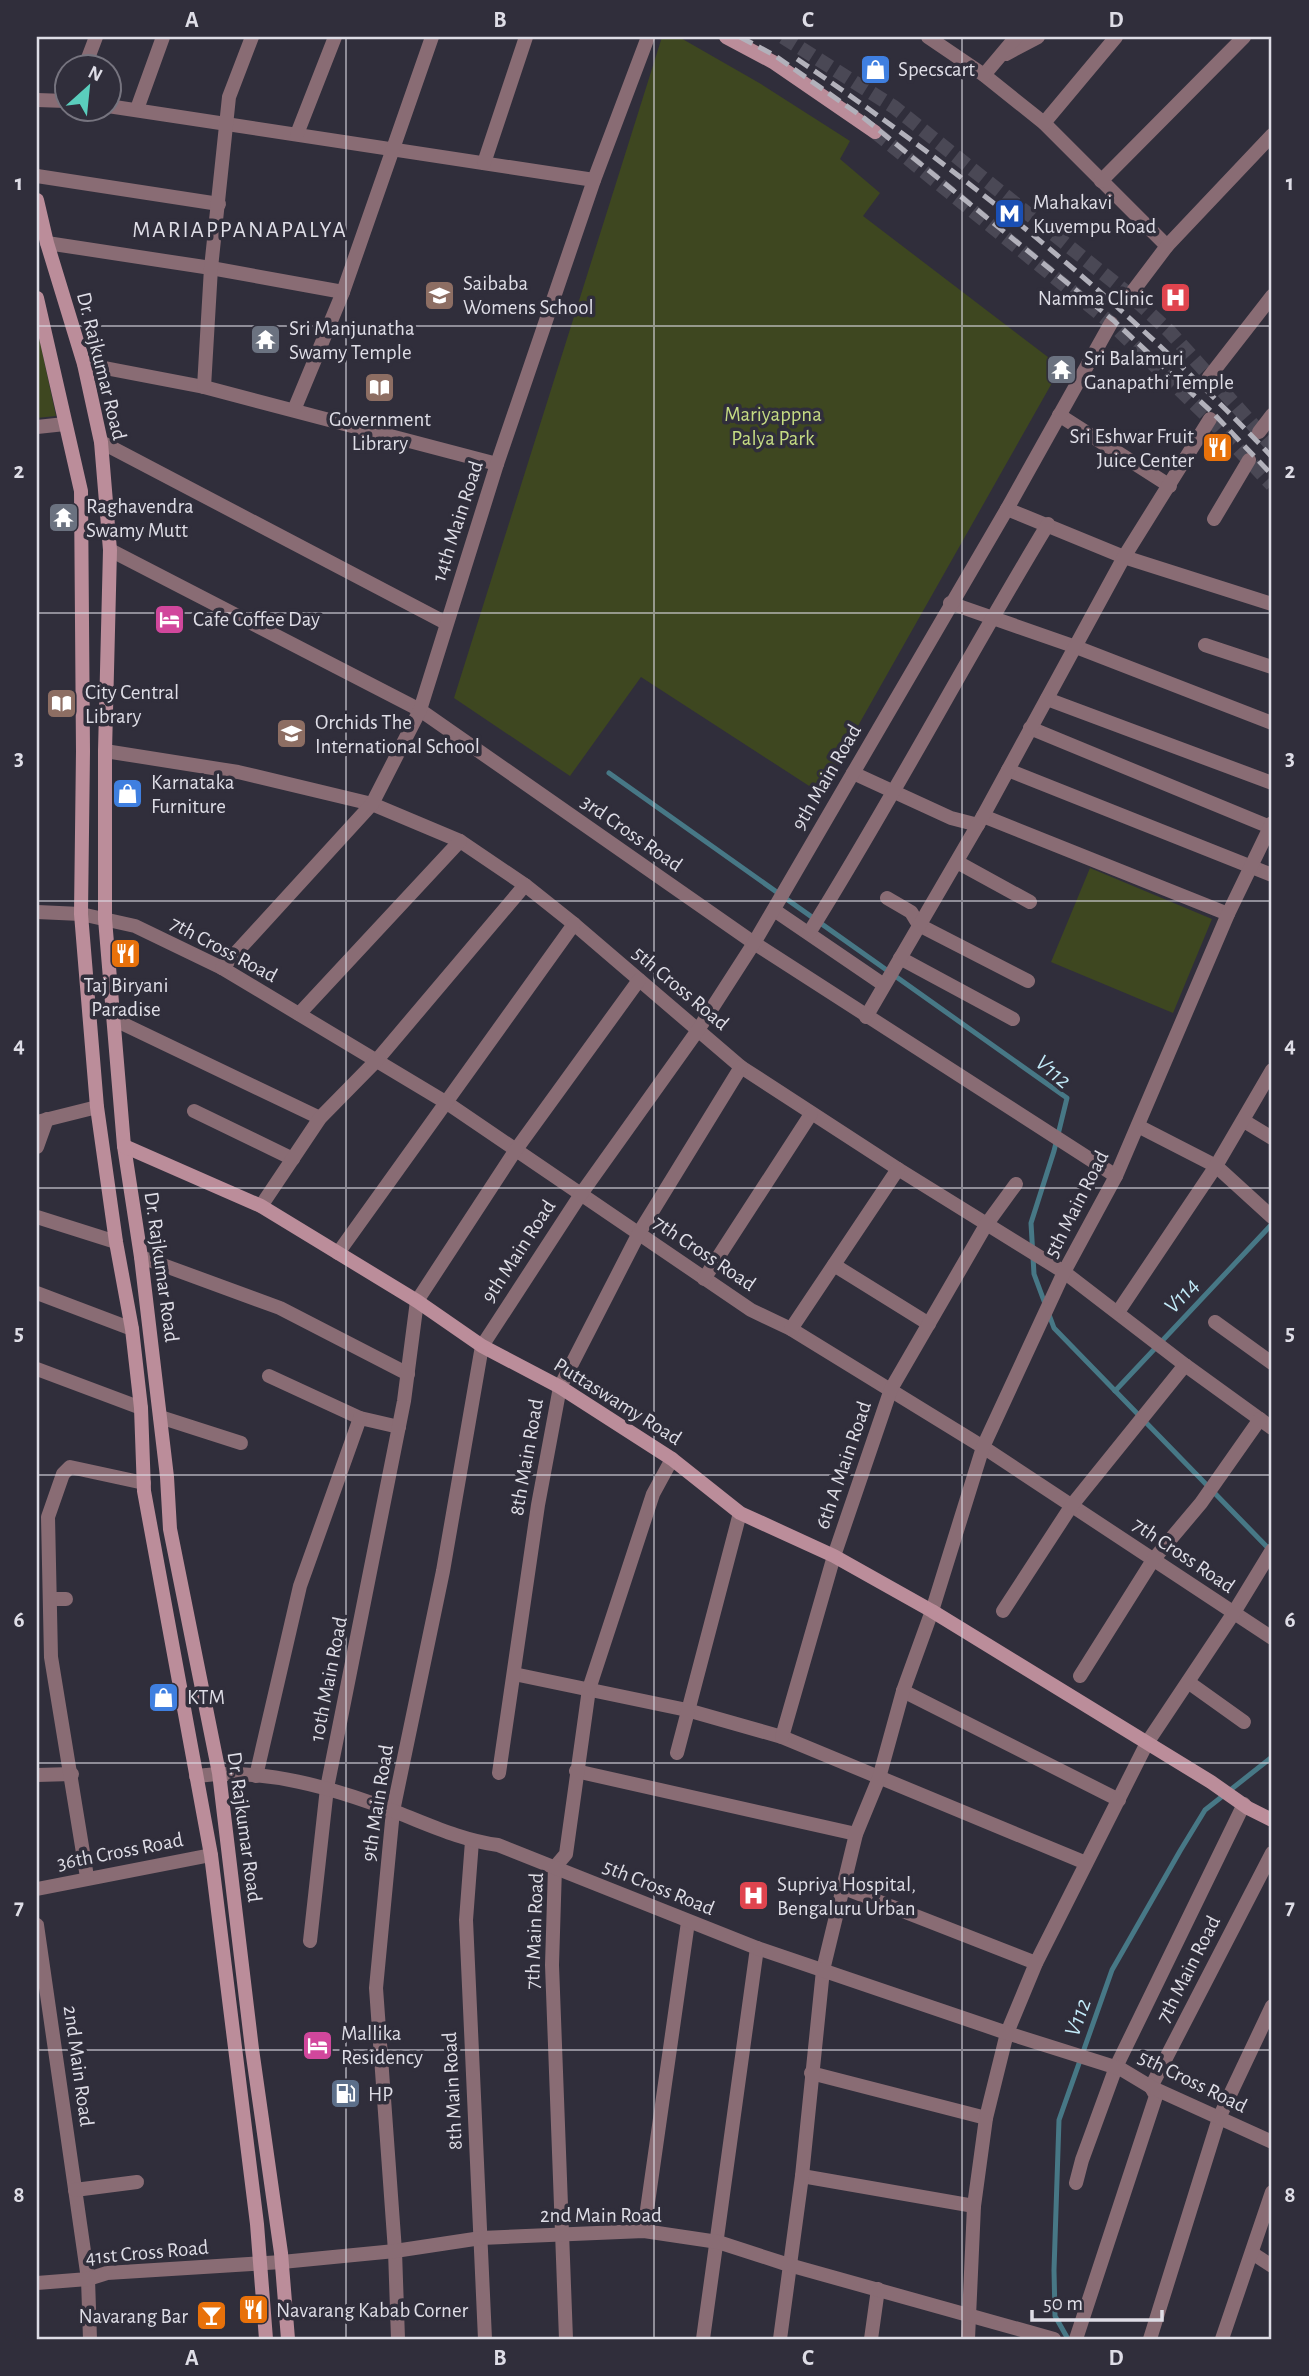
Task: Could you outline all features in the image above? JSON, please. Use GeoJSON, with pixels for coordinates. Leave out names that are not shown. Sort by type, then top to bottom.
{"type":"FeatureCollection","features":[{"type":"Feature","properties":{"kind":"main road"},"geometry":{"type":"LineString","coordinates":[[726,37],[773,61],[876,132]]}},
{"type":"Feature","properties":{"kind":"main road","name":"Dr. Rajkumar Road"},"geometry":{"type":"LineString","coordinates":[[37,200],[47,243],[84,364],[102,442],[110,550],[105,751],[105,919],[124,1146],[141,1257],[170,1529],[219,1773],[252,2049],[282,2266],[288,2339]]}},
{"type":"Feature","properties":{"kind":"main road","name":"Dr. Rajkumar Road"},"geometry":{"type":"LineString","coordinates":[[37,298],[81,491],[81,914],[97,1107],[116,1242],[132,1329],[141,1408],[144,1483],[211,1854],[261,2267],[266,2339]]}},
{"type":"Feature","properties":{"kind":"main road","name":"Puttaswamy Road"},"geometry":{"type":"LineString","coordinates":[[124,1146],[261,1206],[417,1301],[482,1346],[560,1387],[672,1460],[740,1513],[834,1556],[932,1611],[1147,1743]]}},
{"type":"Feature","properties":{"kind":"main road"},"geometry":{"type":"LineString","coordinates":[[1147,1743],[1272,1820]]}},
{"type":"Feature","properties":{"kind":"street"},"geometry":{"type":"LineString","coordinates":[[137,109],[163,37]]}},
{"type":"Feature","properties":{"kind":"street"},"geometry":{"type":"LineString","coordinates":[[204,387],[211,268],[229,97],[252,37]]}},
{"type":"Feature","properties":{"kind":"street"},"geometry":{"type":"LineString","coordinates":[[297,134],[335,37]]}},
{"type":"Feature","properties":{"kind":"street"},"geometry":{"type":"LineString","coordinates":[[294,410],[342,292],[432,37]]}},
{"type":"Feature","properties":{"kind":"street"},"geometry":{"type":"LineString","coordinates":[[484,163],[526,37]]}},
{"type":"Feature","properties":{"kind":"street","name":"14th Main Road"},"geometry":{"type":"LineString","coordinates":[[222,968],[372,804],[420,710],[497,464],[594,180],[648,37]]}},
{"type":"Feature","properties":{"kind":"street"},"geometry":{"type":"LineString","coordinates":[[984,75],[1016,37]]}},
{"type":"Feature","properties":{"kind":"street"},"geometry":{"type":"LineString","coordinates":[[999,58],[1038,37]]}},
{"type":"Feature","properties":{"kind":"street"},"geometry":{"type":"LineString","coordinates":[[1044,123],[1116,37]]}},
{"type":"Feature","properties":{"kind":"street"},"geometry":{"type":"LineString","coordinates":[[1101,181],[1244,37]]}},
{"type":"Feature","properties":{"kind":"street"},"geometry":{"type":"LineString","coordinates":[[933,38],[1044,123],[1167,246]]}},
{"type":"Feature","properties":{"kind":"street"},"geometry":{"type":"LineString","coordinates":[[122,107],[594,180]]}},
{"type":"Feature","properties":{"kind":"street"},"geometry":{"type":"LineString","coordinates":[[1130,295],[1167,246],[1272,135]]}},
{"type":"Feature","properties":{"kind":"street"},"geometry":{"type":"LineString","coordinates":[[37,176],[219,204]]}},
{"type":"Feature","properties":{"kind":"street"},"geometry":{"type":"LineString","coordinates":[[47,243],[211,268],[342,292]]}},
{"type":"Feature","properties":{"kind":"street"},"geometry":{"type":"LineString","coordinates":[[1209,377],[1272,296]]}},
{"type":"Feature","properties":{"kind":"street","name":"9th Main Road"},"geometry":{"type":"LineString","coordinates":[[398,2339],[395,2251],[376,1988],[393,1811],[443,1571],[482,1346],[581,1194],[698,1030],[754,943],[1007,509],[1111,323]]}},
{"type":"Feature","properties":{"kind":"street"},"geometry":{"type":"LineString","coordinates":[[84,364],[204,387],[497,464]]}},
{"type":"Feature","properties":{"kind":"street"},"geometry":{"type":"LineString","coordinates":[[1059,415],[1170,486]]}},
{"type":"Feature","properties":{"kind":"street"},"geometry":{"type":"LineString","coordinates":[[1259,432],[1272,415]]}},
{"type":"Feature","properties":{"kind":"street"},"geometry":{"type":"LineString","coordinates":[[866,1017],[981,820],[1124,557],[1210,419]]}},
{"type":"Feature","properties":{"kind":"street"},"geometry":{"type":"LineString","coordinates":[[37,427],[65,424]]}},
{"type":"Feature","properties":{"kind":"street"},"geometry":{"type":"LineString","coordinates":[[102,442],[446,623]]}},
{"type":"Feature","properties":{"kind":"street"},"geometry":{"type":"LineString","coordinates":[[1214,519],[1249,460]]}},
{"type":"Feature","properties":{"kind":"street"},"geometry":{"type":"LineString","coordinates":[[1007,509],[1124,557],[1272,604]]}},
{"type":"Feature","properties":{"kind":"street"},"geometry":{"type":"LineString","coordinates":[[811,930],[894,791],[991,617],[1048,524]]}},
{"type":"Feature","properties":{"kind":"street","name":"3rd Cross Road"},"geometry":{"type":"LineString","coordinates":[[110,550],[420,710],[754,943],[1116,1176]]}},
{"type":"Feature","properties":{"kind":"street"},"geometry":{"type":"LineString","coordinates":[[950,604],[1076,647],[1272,723]]}},
{"type":"Feature","properties":{"kind":"street"},"geometry":{"type":"LineString","coordinates":[[1205,645],[1272,667]]}},
{"type":"Feature","properties":{"kind":"street"},"geometry":{"type":"LineString","coordinates":[[1047,699],[1272,783]]}},
{"type":"Feature","properties":{"kind":"street"},"geometry":{"type":"LineString","coordinates":[[1030,728],[1271,825]]}},
{"type":"Feature","properties":{"kind":"street","name":"5th Cross Road"},"geometry":{"type":"LineString","coordinates":[[105,751],[238,772],[372,804],[460,841],[525,885],[574,924],[741,1068],[1064,1272],[1266,1424]]}},
{"type":"Feature","properties":{"kind":"street"},"geometry":{"type":"LineString","coordinates":[[1008,770],[1272,874]]}},
{"type":"Feature","properties":{"kind":"street"},"geometry":{"type":"LineString","coordinates":[[853,773],[951,818],[981,820],[1228,914]]}},
{"type":"Feature","properties":{"kind":"street","name":"5th Main Road"},"geometry":{"type":"LineString","coordinates":[[780,2339],[802,2176],[823,1970],[856,1834],[879,1778],[902,1691],[932,1611],[983,1447],[1064,1272],[1116,1176],[1228,914],[1271,825]]}},
{"type":"Feature","properties":{"kind":"street"},"geometry":{"type":"LineString","coordinates":[[299,1014],[460,841]]}},
{"type":"Feature","properties":{"kind":"street"},"geometry":{"type":"LineString","coordinates":[[957,862],[1030,902]]}},
{"type":"Feature","properties":{"kind":"street"},"geometry":{"type":"LineString","coordinates":[[261,1206],[320,1118],[377,1060],[525,885]]}},
{"type":"Feature","properties":{"kind":"street"},"geometry":{"type":"LineString","coordinates":[[887,898],[911,912],[919,925],[1028,981]]}},
{"type":"Feature","properties":{"kind":"street"},"geometry":{"type":"LineString","coordinates":[[776,906],[886,982]]}},
{"type":"Feature","properties":{"kind":"street"},"geometry":{"type":"LineString","coordinates":[[37,912],[81,914],[105,919]]}},
{"type":"Feature","properties":{"kind":"street","name":"7th Cross Road"},"geometry":{"type":"LineString","coordinates":[[105,919],[135,926],[222,968],[447,1103],[751,1310],[791,1329],[891,1389],[1073,1505],[1272,1638]]}},
{"type":"Feature","properties":{"kind":"street"},"geometry":{"type":"LineString","coordinates":[[338,1253],[574,924]]}},
{"type":"Feature","properties":{"kind":"street"},"geometry":{"type":"LineString","coordinates":[[898,962],[1013,1019]]}},
{"type":"Feature","properties":{"kind":"street"},"geometry":{"type":"LineString","coordinates":[[417,1301],[515,1150],[639,980]]}},
{"type":"Feature","properties":{"kind":"street"},"geometry":{"type":"LineString","coordinates":[[115,1020],[320,1118]]}},
{"type":"Feature","properties":{"kind":"street","name":"8th Main Road"},"geometry":{"type":"LineString","coordinates":[[499,1773],[538,1505],[560,1387],[639,1233],[741,1068]]}},
{"type":"Feature","properties":{"kind":"street"},"geometry":{"type":"LineString","coordinates":[[1118,1312],[1216,1166],[1272,1070]]}},
{"type":"Feature","properties":{"kind":"street"},"geometry":{"type":"LineString","coordinates":[[37,1147],[42,1121],[97,1107]]}},
{"type":"Feature","properties":{"kind":"street"},"geometry":{"type":"LineString","coordinates":[[194,1111],[293,1159]]}},
{"type":"Feature","properties":{"kind":"street"},"geometry":{"type":"LineString","coordinates":[[704,1279],[811,1114]]}},
{"type":"Feature","properties":{"kind":"street"},"geometry":{"type":"LineString","coordinates":[[1244,1121],[1272,1138]]}},
{"type":"Feature","properties":{"kind":"street"},"geometry":{"type":"LineString","coordinates":[[1138,1126],[1216,1166],[1272,1217]]}},
{"type":"Feature","properties":{"kind":"street"},"geometry":{"type":"LineString","coordinates":[[791,1329],[898,1169]]}},
{"type":"Feature","properties":{"kind":"street","name":"6th A Main Road"},"geometry":{"type":"LineString","coordinates":[[782,1737],[834,1556],[891,1389],[986,1225],[1016,1184]]}},
{"type":"Feature","properties":{"kind":"street"},"geometry":{"type":"LineString","coordinates":[[37,1217],[116,1242]]}},
{"type":"Feature","properties":{"kind":"street"},"geometry":{"type":"LineString","coordinates":[[141,1257],[280,1308],[408,1374]]}},
{"type":"Feature","properties":{"kind":"street"},"geometry":{"type":"LineString","coordinates":[[834,1265],[929,1324]]}},
{"type":"Feature","properties":{"kind":"street"},"geometry":{"type":"LineString","coordinates":[[37,1293],[132,1329]]}},
{"type":"Feature","properties":{"kind":"street","name":"10th Main Road"},"geometry":{"type":"LineString","coordinates":[[310,1941],[327,1788],[399,1427],[417,1301]]}},
{"type":"Feature","properties":{"kind":"street"},"geometry":{"type":"LineString","coordinates":[[1216,1322],[1272,1363]]}},
{"type":"Feature","properties":{"kind":"street"},"geometry":{"type":"LineString","coordinates":[[1003,1611],[1073,1505],[1185,1365]]}},
{"type":"Feature","properties":{"kind":"street"},"geometry":{"type":"LineString","coordinates":[[37,1369],[141,1408]]}},
{"type":"Feature","properties":{"kind":"street"},"geometry":{"type":"LineString","coordinates":[[269,1376],[360,1418],[399,1427]]}},
{"type":"Feature","properties":{"kind":"street"},"geometry":{"type":"LineString","coordinates":[[160,1417],[241,1443]]}},
{"type":"Feature","properties":{"kind":"street"},"geometry":{"type":"LineString","coordinates":[[256,1776],[300,1586],[360,1418]]}},
{"type":"Feature","properties":{"kind":"street"},"geometry":{"type":"LineString","coordinates":[[1080,1676],[1153,1560],[1266,1424]]}},
{"type":"Feature","properties":{"kind":"street","name":"7th Main Road"},"geometry":{"type":"LineString","coordinates":[[566,2339],[551,1965],[555,1867],[566,1854],[589,1689],[653,1494],[672,1460]]}},
{"type":"Feature","properties":{"kind":"street"},"geometry":{"type":"LineString","coordinates":[[87,1877],[51,1657],[50,1599],[43,1514],[69,1467],[144,1483]]}},
{"type":"Feature","properties":{"kind":"street"},"geometry":{"type":"LineString","coordinates":[[677,1753],[740,1513]]}},
{"type":"Feature","properties":{"kind":"street"},"geometry":{"type":"LineString","coordinates":[[968,2339],[974,2206],[986,2118],[1007,2033],[1036,1963],[1147,1743],[1272,1550]]}},
{"type":"Feature","properties":{"kind":"street"},"geometry":{"type":"LineString","coordinates":[[50,1599],[66,1599]]}},
{"type":"Feature","properties":{"kind":"street"},"geometry":{"type":"LineString","coordinates":[[37,1651],[51,1657]]}},
{"type":"Feature","properties":{"kind":"street"},"geometry":{"type":"LineString","coordinates":[[514,1674],[687,1710],[782,1737],[1086,1863]]}},
{"type":"Feature","properties":{"kind":"street"},"geometry":{"type":"LineString","coordinates":[[1188,1682],[1244,1722]]}},
{"type":"Feature","properties":{"kind":"street"},"geometry":{"type":"LineString","coordinates":[[902,1691],[1119,1800]]}},
{"type":"Feature","properties":{"kind":"street"},"geometry":{"type":"LineString","coordinates":[[576,1770],[856,1834]]}},
{"type":"Feature","properties":{"kind":"street","name":"5th Cross Road"},"geometry":{"type":"LineString","coordinates":[[196,1776],[219,1773],[256,1776],[327,1788],[472,1841],[498,1845],[757,1948],[1116,2067],[1151,2087],[1272,2142]]}},
{"type":"Feature","properties":{"kind":"street"},"geometry":{"type":"LineString","coordinates":[[37,1775],[72,1774]]}},
{"type":"Feature","properties":{"kind":"street"},"geometry":{"type":"LineString","coordinates":[[1076,2183],[1116,2067],[1244,1804]]}},
{"type":"Feature","properties":{"kind":"street","name":"8th Main Road"},"geometry":{"type":"LineString","coordinates":[[472,1841],[466,1920],[485,2339]]}},
{"type":"Feature","properties":{"kind":"street","name":"7th Main Road"},"geometry":{"type":"LineString","coordinates":[[1076,2339],[1156,2096],[1151,2087],[1272,1853]]}},
{"type":"Feature","properties":{"kind":"street","name":"36th Cross Road"},"geometry":{"type":"LineString","coordinates":[[37,1889],[211,1854]]}},
{"type":"Feature","properties":{"kind":"street"},"geometry":{"type":"LineString","coordinates":[[844,1888],[1036,1963]]}},
{"type":"Feature","properties":{"kind":"street"},"geometry":{"type":"LineString","coordinates":[[644,2231],[688,1922]]}},
{"type":"Feature","properties":{"kind":"street","name":"2nd Main Road"},"geometry":{"type":"LineString","coordinates":[[37,1925],[88,2279],[90,2339]]}},
{"type":"Feature","properties":{"kind":"street"},"geometry":{"type":"LineString","coordinates":[[703,2339],[757,1948]]}},
{"type":"Feature","properties":{"kind":"street"},"geometry":{"type":"LineString","coordinates":[[1150,2339],[1219,2118],[1272,2006]]}},
{"type":"Feature","properties":{"kind":"street"},"geometry":{"type":"LineString","coordinates":[[811,2073],[986,2118]]}},
{"type":"Feature","properties":{"kind":"street"},"geometry":{"type":"LineString","coordinates":[[802,2176],[974,2206]]}},
{"type":"Feature","properties":{"kind":"street"},"geometry":{"type":"LineString","coordinates":[[75,2190],[136,2182]]}},
{"type":"Feature","properties":{"kind":"street"},"geometry":{"type":"LineString","coordinates":[[1223,2339],[1272,2192]]}},
{"type":"Feature","properties":{"kind":"street","name":"2nd Main Road"},"geometry":{"type":"LineString","coordinates":[[261,2267],[481,2238],[644,2231],[718,2242],[1038,2337],[1054,2339]]}},
{"type":"Feature","properties":{"kind":"street"},"geometry":{"type":"LineString","coordinates":[[1252,2253],[1272,2266]]}},
{"type":"Feature","properties":{"kind":"street","name":"41st Cross Road"},"geometry":{"type":"LineString","coordinates":[[37,2283],[88,2279],[107,2273],[261,2267]]}},
{"type":"Feature","properties":{"kind":"street"},"geometry":{"type":"LineString","coordinates":[[871,2339],[878,2289]]}},
{"type":"Feature","properties":{"kind":"green space","name":"Mariyappna Palya Park"},"geometry":{"type":"Polygon","coordinates":[[[662,37],[679,37],[761,84],[850,141],[840,159],[880,193],[863,216],[1061,367],[820,793],[641,677],[570,776],[454,698],[662,37]]]}},
{"type":"Feature","properties":{"kind":"green space"},"geometry":{"type":"Polygon","coordinates":[[[37,328],[56,416],[37,418],[37,328]]]}},
{"type":"Feature","properties":{"kind":"green space"},"geometry":{"type":"Polygon","coordinates":[[[1090,868],[1212,919],[1173,1013],[1051,962],[1090,868]]]}},
{"type":"Feature","properties":{"kind":"waterway","name":"V112"},"geometry":{"type":"LineString","coordinates":[[609,773],[1067,1098],[1054,1151],[1031,1223],[1034,1274],[1054,1328],[1270,1550]]}},
{"type":"Feature","properties":{"kind":"waterway","name":"V114"},"geometry":{"type":"LineString","coordinates":[[1115,1391],[1272,1224]]}},
{"type":"Feature","properties":{"kind":"waterway","name":"V112"},"geometry":{"type":"LineString","coordinates":[[1068,2339],[1055,2316],[1059,2120],[1112,1970],[1180,1851],[1205,1810],[1272,1757]]}},
{"type":"Feature","properties":{"kind":"tunnel"},"geometry":{"type":"LineString","coordinates":[[783,37],[894,107],[1130,295],[1170,332],[1272,446]]}},
{"type":"Feature","properties":{"kind":"tunnel"},"geometry":{"type":"LineString","coordinates":[[875,132],[1111,323],[1210,419],[1272,485]]}},
{"type":"Feature","properties":{"kind":"railway"},"geometry":{"type":"LineString","coordinates":[[740,37],[774,55],[864,118],[1113,320],[1214,414],[1272,475]]}},
{"type":"Feature","properties":{"kind":"railway"},"geometry":{"type":"LineString","coordinates":[[797,59],[923,149],[1045,245],[1162,348],[1272,457]]}},
{"type":"Feature","properties":{"kind":"place","name":"Specscart"},"geometry":{"type":"Point","coordinates":[875,69]}},
{"type":"Feature","properties":{"kind":"place","name":"Mahakavi Kuvempu Road"},"geometry":{"type":"Point","coordinates":[1010,214]}},
{"type":"Feature","properties":{"kind":"place","name":"Saibaba Womens School"},"geometry":{"type":"Point","coordinates":[440,295]}},
{"type":"Feature","properties":{"kind":"place","name":"Namma Clinic"},"geometry":{"type":"Point","coordinates":[1176,298]}},
{"type":"Feature","properties":{"kind":"place","name":"Sri Manjunatha Swamy Temple"},"geometry":{"type":"Point","coordinates":[266,340]}},
{"type":"Feature","properties":{"kind":"place","name":"Sri Balamuri Ganapathi Temple"},"geometry":{"type":"Point","coordinates":[1061,370]}},
{"type":"Feature","properties":{"kind":"place","name":"Government Library"},"geometry":{"type":"Point","coordinates":[380,387]}},
{"type":"Feature","properties":{"kind":"place","name":"Sri Eshwar Fruit Juice Center"},"geometry":{"type":"Point","coordinates":[1217,448]}},
{"type":"Feature","properties":{"kind":"place","name":"Raghavendra Swamy Mutt"},"geometry":{"type":"Point","coordinates":[63,518]}},
{"type":"Feature","properties":{"kind":"place","name":"Cafe Coffee Day"},"geometry":{"type":"Point","coordinates":[170,619]}},
{"type":"Feature","properties":{"kind":"place","name":"City Central Library"},"geometry":{"type":"Point","coordinates":[62,704]}},
{"type":"Feature","properties":{"kind":"place","name":"Orchids The International School"},"geometry":{"type":"Point","coordinates":[292,734]}},
{"type":"Feature","properties":{"kind":"place","name":"Karnataka Furniture"},"geometry":{"type":"Point","coordinates":[128,794]}},
{"type":"Feature","properties":{"kind":"place","name":"Taj Biryani Paradise"},"geometry":{"type":"Point","coordinates":[126,953]}},
{"type":"Feature","properties":{"kind":"place","name":"KTM"},"geometry":{"type":"Point","coordinates":[164,1697]}},
{"type":"Feature","properties":{"kind":"place","name":"Supriya Hospital, Bengaluru Urban"},"geometry":{"type":"Point","coordinates":[754,1896]}},
{"type":"Feature","properties":{"kind":"place","name":"Mallika Residency"},"geometry":{"type":"Point","coordinates":[318,2045]}},
{"type":"Feature","properties":{"kind":"place","name":"HP"},"geometry":{"type":"Point","coordinates":[345,2094]}},
{"type":"Feature","properties":{"kind":"place","name":"Navarang Kabab Corner"},"geometry":{"type":"Point","coordinates":[253,2310]}},
{"type":"Feature","properties":{"kind":"place","name":"Navarang Bar"},"geometry":{"type":"Point","coordinates":[211,2316]}},
{"type":"Feature","properties":{"kind":"district","name":"MARIAPPANAPALYA"},"geometry":{"type":"Point","coordinates":[240,229]}}]}
